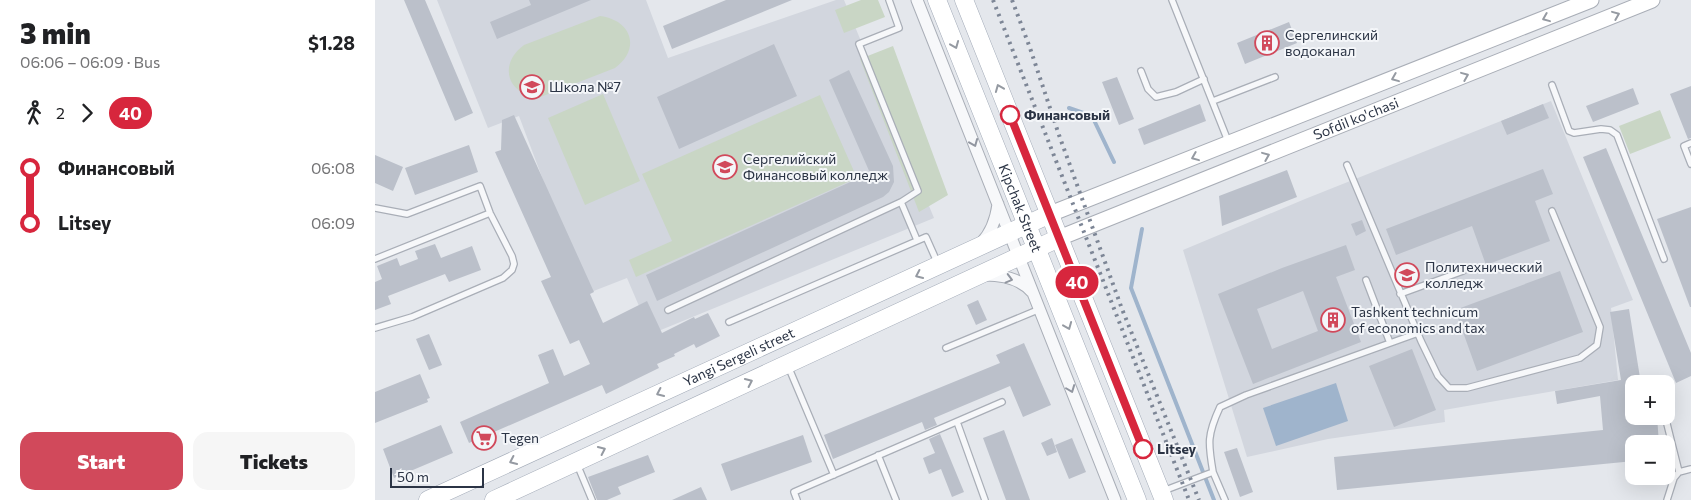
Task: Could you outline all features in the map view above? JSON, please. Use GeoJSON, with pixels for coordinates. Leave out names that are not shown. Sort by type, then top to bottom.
{"type":"FeatureCollection","features":[{"type":"Feature","properties":{"kind":"main road","name":"Kipchak Street"},"geometry":{"type":"LineString","coordinates":[[937,0],[1137,500]]}},
{"type":"Feature","properties":{"kind":"main road","name":"Kipchak Street"},"geometry":{"type":"LineString","coordinates":[[965,0],[1162,496]]}},
{"type":"Feature","properties":{"kind":"main road","name":"Yangi Sergeli street"},"geometry":{"type":"LineString","coordinates":[[428,500],[1049,214]]}},
{"type":"Feature","properties":{"kind":"main road"},"geometry":{"type":"LineString","coordinates":[[1027,225],[1059,238]]}},
{"type":"Feature","properties":{"kind":"main road","name":"Yangi Sergeli street"},"geometry":{"type":"LineString","coordinates":[[494,500],[1059,238]]}},
{"type":"Feature","properties":{"kind":"street","name":"Kipchak Street"},"geometry":{"type":"LineString","coordinates":[[917,0],[1020,256],[1115,500]]}},
{"type":"Feature","properties":{"kind":"street","name":"Sofdil ko'chasi"},"geometry":{"type":"LineString","coordinates":[[1049,214],[1591,0]]}},
{"type":"Feature","properties":{"kind":"street","name":"Sofdil ko'chasi"},"geometry":{"type":"LineString","coordinates":[[1059,238],[1652,0]]}},
{"type":"Feature","properties":{"kind":"street"},"geometry":{"type":"LineString","coordinates":[[1493,39],[1502,61]]}},
{"type":"Feature","properties":{"kind":"street"},"geometry":{"type":"LineString","coordinates":[[1107,192],[1117,216]]}},
{"type":"Feature","properties":{"kind":"street","name":"Kipchak Street"},"geometry":{"type":"LineString","coordinates":[[969,251],[977,246],[989,232],[994,223],[998,202]]}},
{"type":"Feature","properties":{"kind":"street","name":"Kipchak Street"},"geometry":{"type":"LineString","coordinates":[[979,275],[995,275],[1017,280],[1029,288],[1034,295]]}},
{"type":"Feature","properties":{"kind":"lane"},"geometry":{"type":"LineString","coordinates":[[669,310],[901,202],[917,191],[859,44],[899,28],[889,0]]}},
{"type":"Feature","properties":{"kind":"lane"},"geometry":{"type":"LineString","coordinates":[[1172,0],[1229,143]]}},
{"type":"Feature","properties":{"kind":"lane"},"geometry":{"type":"LineString","coordinates":[[1141,72],[1148,89],[1156,97],[1176,92],[1204,79]]}},
{"type":"Feature","properties":{"kind":"lane"},"geometry":{"type":"LineString","coordinates":[[1213,101],[1275,77]]}},
{"type":"Feature","properties":{"kind":"lane"},"geometry":{"type":"LineString","coordinates":[[1552,85],[1569,131],[1573,133],[1610,130],[1617,134],[1664,259]]}},
{"type":"Feature","properties":{"kind":"lane"},"geometry":{"type":"LineString","coordinates":[[1691,143],[1683,146],[1691,164]]}},
{"type":"Feature","properties":{"kind":"lane"},"geometry":{"type":"LineString","coordinates":[[1347,165],[1418,334],[1438,376],[1449,388],[1467,388],[1580,358],[1597,345],[1600,327],[1552,211]]}},
{"type":"Feature","properties":{"kind":"lane"},"geometry":{"type":"LineString","coordinates":[[375,208],[407,214],[480,186],[490,213],[512,256],[513,264],[512,270],[503,278],[412,316],[375,328]]}},
{"type":"Feature","properties":{"kind":"lane"},"geometry":{"type":"LineString","coordinates":[[901,202],[917,240]]}},
{"type":"Feature","properties":{"kind":"lane"},"geometry":{"type":"LineString","coordinates":[[375,260],[490,213]]}},
{"type":"Feature","properties":{"kind":"lane"},"geometry":{"type":"LineString","coordinates":[[729,322],[926,237],[939,266]]}},
{"type":"Feature","properties":{"kind":"lane"},"geometry":{"type":"LineString","coordinates":[[1400,294],[1463,272]]}},
{"type":"Feature","properties":{"kind":"lane"},"geometry":{"type":"LineString","coordinates":[[1366,280],[1390,343]]}},
{"type":"Feature","properties":{"kind":"lane"},"geometry":{"type":"LineString","coordinates":[[945,348],[1040,309]]}},
{"type":"Feature","properties":{"kind":"lane"},"geometry":{"type":"LineString","coordinates":[[1225,500],[1213,472],[1209,448],[1210,428],[1220,407],[1246,395],[1418,334]]}},
{"type":"Feature","properties":{"kind":"lane"},"geometry":{"type":"LineString","coordinates":[[788,364],[834,475]]}},
{"type":"Feature","properties":{"kind":"lane"},"geometry":{"type":"LineString","coordinates":[[797,500],[794,492],[1001,402]]}},
{"type":"Feature","properties":{"kind":"lane"},"geometry":{"type":"LineString","coordinates":[[957,422],[985,500]]}},
{"type":"Feature","properties":{"kind":"lane"},"geometry":{"type":"LineString","coordinates":[[1667,425],[1679,472]]}},
{"type":"Feature","properties":{"kind":"lane"},"geometry":{"type":"LineString","coordinates":[[878,455],[897,500]]}},
{"type":"Feature","properties":{"kind":"lane"},"geometry":{"type":"LineString","coordinates":[[576,462],[592,500]]}},
{"type":"Feature","properties":{"kind":"lane"},"geometry":{"type":"LineString","coordinates":[[1667,500],[1679,472],[1691,469]]}},
{"type":"Feature","properties":{"kind":"lane"},"geometry":{"type":"LineString","coordinates":[[1162,496],[1213,472]]}},
{"type":"Feature","properties":{"kind":"shaded area","name":"Сергелийский Финансовый колледж"},"geometry":{"type":"Polygon","coordinates":[[[437,0],[646,0],[668,58],[836,0],[844,0],[934,218],[651,334],[627,278],[586,294],[519,116],[488,128],[437,0]]]}},
{"type":"Feature","properties":{"kind":"shaded area","name":"Политехнический колледж"},"geometry":{"type":"Polygon","coordinates":[[[1551,101],[1633,300],[1611,308],[1618,380],[1444,410],[1445,422],[1328,439],[1247,457],[1183,250],[1551,101]]]}},
{"type":"Feature","properties":{"kind":"green space"},"geometry":{"type":"Polygon","coordinates":[[[861,0],[878,0],[885,17],[844,33],[835,10],[861,0]]]}},
{"type":"Feature","properties":{"kind":"green space"},"geometry":{"type":"Polygon","coordinates":[[[600,16],[620,23],[626,29],[629,36],[628,52],[615,68],[538,98],[519,91],[513,84],[509,69],[511,61],[524,45],[600,16]]]}},
{"type":"Feature","properties":{"kind":"green space"},"geometry":{"type":"Polygon","coordinates":[[[893,46],[948,195],[919,212],[860,59],[893,46]]]}},
{"type":"Feature","properties":{"kind":"green space"},"geometry":{"type":"Polygon","coordinates":[[[603,94],[640,181],[585,205],[548,118],[603,94]]]}},
{"type":"Feature","properties":{"kind":"green space"},"geometry":{"type":"Polygon","coordinates":[[[820,95],[857,178],[636,277],[629,260],[672,241],[642,174],[820,95]]]}},
{"type":"Feature","properties":{"kind":"green space"},"geometry":{"type":"Polygon","coordinates":[[[1660,110],[1671,138],[1630,154],[1619,126],[1660,110]]]}},
{"type":"Feature","properties":{"kind":"water"},"geometry":{"type":"Polygon","coordinates":[[[1336,383],[1348,421],[1276,446],[1263,408],[1336,383]]]}},
{"type":"Feature","properties":{"kind":"building"},"geometry":{"type":"Polygon","coordinates":[[[404,0],[425,0],[473,113],[455,121],[404,0]]]}},
{"type":"Feature","properties":{"kind":"building"},"geometry":{"type":"Polygon","coordinates":[[[529,0],[591,0],[497,39],[490,22],[531,5],[529,0]]]}},
{"type":"Feature","properties":{"kind":"building"},"geometry":{"type":"Polygon","coordinates":[[[726,0],[792,0],[672,49],[663,26],[726,0]]]}},
{"type":"Feature","properties":{"kind":"building","name":"Сергелинский водоканал"},"geometry":{"type":"Polygon","coordinates":[[[1289,22],[1297,43],[1245,64],[1237,43],[1289,22]]]}},
{"type":"Feature","properties":{"kind":"building"},"geometry":{"type":"Polygon","coordinates":[[[774,44],[797,96],[679,149],[657,97],[774,44]]]}},
{"type":"Feature","properties":{"kind":"building"},"geometry":{"type":"Polygon","coordinates":[[[849,70],[893,166],[894,182],[889,192],[883,197],[657,301],[646,275],[870,173],[829,80],[849,70]]]}},
{"type":"Feature","properties":{"kind":"building"},"geometry":{"type":"Polygon","coordinates":[[[1117,77],[1134,119],[1119,125],[1102,82],[1117,77]]]}},
{"type":"Feature","properties":{"kind":"building"},"geometry":{"type":"Polygon","coordinates":[[[1691,86],[1691,138],[1688,139],[1670,94],[1691,86]]]}},
{"type":"Feature","properties":{"kind":"building"},"geometry":{"type":"Polygon","coordinates":[[[1633,88],[1639,104],[1593,122],[1586,106],[1633,88]]]}},
{"type":"Feature","properties":{"kind":"building"},"geometry":{"type":"Polygon","coordinates":[[[1200,104],[1206,121],[1144,145],[1138,129],[1200,104]]]}},
{"type":"Feature","properties":{"kind":"building"},"geometry":{"type":"Polygon","coordinates":[[[1543,104],[1549,118],[1507,135],[1501,121],[1543,104]]]}},
{"type":"Feature","properties":{"kind":"building"},"geometry":{"type":"Polygon","coordinates":[[[514,115],[594,292],[590,294],[603,323],[647,301],[662,333],[694,317],[695,319],[708,313],[720,336],[696,348],[694,344],[674,354],[675,356],[657,364],[659,368],[606,394],[602,385],[469,443],[460,422],[549,383],[538,355],[553,349],[564,376],[590,364],[579,340],[570,344],[541,281],[551,277],[495,152],[501,150],[502,120],[514,115]]]}},
{"type":"Feature","properties":{"kind":"building"},"geometry":{"type":"Polygon","coordinates":[[[469,145],[478,172],[415,195],[405,168],[469,145]]]}},
{"type":"Feature","properties":{"kind":"building"},"geometry":{"type":"Polygon","coordinates":[[[1606,148],[1691,353],[1691,376],[1676,383],[1675,375],[1673,375],[1583,157],[1606,148]]]}},
{"type":"Feature","properties":{"kind":"building"},"geometry":{"type":"Polygon","coordinates":[[[375,155],[403,167],[393,191],[375,183],[375,155]]]}},
{"type":"Feature","properties":{"kind":"building"},"geometry":{"type":"Polygon","coordinates":[[[1543,169],[1553,194],[1535,201],[1550,241],[1486,265],[1472,226],[1396,255],[1386,229],[1543,169]]]}},
{"type":"Feature","properties":{"kind":"building"},"geometry":{"type":"Polygon","coordinates":[[[1287,170],[1297,197],[1222,226],[1219,196],[1287,170]]]}},
{"type":"Feature","properties":{"kind":"building"},"geometry":{"type":"Polygon","coordinates":[[[1691,207],[1691,307],[1690,307],[1657,219],[1691,207]]]}},
{"type":"Feature","properties":{"kind":"building"},"geometry":{"type":"Polygon","coordinates":[[[1362,220],[1366,231],[1356,236],[1351,224],[1362,220]]]}},
{"type":"Feature","properties":{"kind":"building"},"geometry":{"type":"Polygon","coordinates":[[[435,244],[441,258],[472,246],[481,270],[449,282],[445,274],[388,296],[391,304],[375,310],[375,282],[382,279],[377,266],[397,258],[400,266],[418,259],[415,251],[435,244]]]}},
{"type":"Feature","properties":{"kind":"building","name":"Tashkent technicum of economics and tax"},"geometry":{"type":"Polygon","coordinates":[[[1346,245],[1355,270],[1336,277],[1361,342],[1253,384],[1218,294],[1346,245]],[[1303,291],[1257,309],[1272,349],[1318,331],[1303,291]]]}},
{"type":"Feature","properties":{"kind":"building"},"geometry":{"type":"Polygon","coordinates":[[[1560,271],[1583,332],[1477,371],[1455,310],[1560,271]]]}},
{"type":"Feature","properties":{"kind":"building"},"geometry":{"type":"Polygon","coordinates":[[[978,300],[987,320],[976,325],[967,305],[978,300]]]}},
{"type":"Feature","properties":{"kind":"building"},"geometry":{"type":"Polygon","coordinates":[[[1629,309],[1640,375],[1625,375],[1625,425],[1658,425],[1658,435],[1625,435],[1625,462],[1337,490],[1334,457],[1603,430],[1600,396],[1557,404],[1555,391],[1621,380],[1610,312],[1629,309]]]}},
{"type":"Feature","properties":{"kind":"building"},"geometry":{"type":"Polygon","coordinates":[[[429,334],[442,365],[429,370],[416,339],[429,334]]]}},
{"type":"Feature","properties":{"kind":"building"},"geometry":{"type":"Polygon","coordinates":[[[1024,343],[1051,405],[1023,417],[1010,386],[934,418],[937,425],[925,430],[922,422],[833,459],[824,435],[1000,363],[996,355],[1024,343]]]}},
{"type":"Feature","properties":{"kind":"building"},"geometry":{"type":"Polygon","coordinates":[[[1412,349],[1436,410],[1394,427],[1369,366],[1412,349]]]}},
{"type":"Feature","properties":{"kind":"building"},"geometry":{"type":"Polygon","coordinates":[[[420,374],[430,398],[427,399],[428,402],[375,423],[375,392],[420,374]]]}},
{"type":"Feature","properties":{"kind":"building"},"geometry":{"type":"Polygon","coordinates":[[[441,425],[453,453],[394,478],[383,449],[441,425]]]}},
{"type":"Feature","properties":{"kind":"building"},"geometry":{"type":"Polygon","coordinates":[[[1004,430],[1030,500],[1006,500],[983,438],[1004,430]]]}},
{"type":"Feature","properties":{"kind":"building"},"geometry":{"type":"Polygon","coordinates":[[[940,434],[964,492],[952,497],[941,469],[929,474],[923,458],[935,453],[929,439],[940,434]]]}},
{"type":"Feature","properties":{"kind":"building"},"geometry":{"type":"Polygon","coordinates":[[[803,435],[812,462],[731,491],[721,464],[803,435]]]}},
{"type":"Feature","properties":{"kind":"building"},"geometry":{"type":"Polygon","coordinates":[[[1052,438],[1057,452],[1047,456],[1041,443],[1052,438]]]}},
{"type":"Feature","properties":{"kind":"building"},"geometry":{"type":"Polygon","coordinates":[[[1072,438],[1086,472],[1069,479],[1055,445],[1072,438]]]}},
{"type":"Feature","properties":{"kind":"building"},"geometry":{"type":"Polygon","coordinates":[[[1237,448],[1253,492],[1240,497],[1224,452],[1237,448]]]}},
{"type":"Feature","properties":{"kind":"building"},"geometry":{"type":"Polygon","coordinates":[[[648,455],[655,472],[618,487],[621,494],[607,500],[597,500],[588,477],[648,455]]]}},
{"type":"Feature","properties":{"kind":"building"},"geometry":{"type":"Polygon","coordinates":[[[701,487],[707,500],[672,500],[701,487]]]}},
{"type":"Feature","properties":{"kind":"waterway"},"geometry":{"type":"LineString","coordinates":[[1069,108],[1092,116],[1114,162]]}},
{"type":"Feature","properties":{"kind":"waterway"},"geometry":{"type":"LineString","coordinates":[[1142,229],[1131,288],[1214,500]]}},
{"type":"Feature","properties":{"kind":"railway"},"geometry":{"type":"LineString","coordinates":[[993,0],[1189,500]]}},
{"type":"Feature","properties":{"kind":"railway"},"geometry":{"type":"LineString","coordinates":[[1012,0],[1122,309],[1199,500]]}},
{"type":"Feature","properties":{"kind":"bus line","name":"40"},"geometry":{"type":"LineString","coordinates":[[1010,115],[1143,449]]}},
{"type":"Feature","properties":{"kind":"place","name":"Сергелинский водоканал"},"geometry":{"type":"Point","coordinates":[1267,43]}},
{"type":"Feature","properties":{"kind":"place","name":"Школа №7"},"geometry":{"type":"Point","coordinates":[532,87]}},
{"type":"Feature","properties":{"kind":"place","name":"Финансовый"},"geometry":{"type":"Point","coordinates":[1010,115]}},
{"type":"Feature","properties":{"kind":"place","name":"Сергелийский Финансовый колледж"},"geometry":{"type":"Point","coordinates":[725,167]}},
{"type":"Feature","properties":{"kind":"place","name":"Политехнический колледж"},"geometry":{"type":"Point","coordinates":[1407,275]}},
{"type":"Feature","properties":{"kind":"place","name":"Tashkent technicum of economics and tax"},"geometry":{"type":"Point","coordinates":[1333,320]}},
{"type":"Feature","properties":{"kind":"place","name":"Tegen"},"geometry":{"type":"Point","coordinates":[484,438]}},
{"type":"Feature","properties":{"kind":"place","name":"Litsey"},"geometry":{"type":"Point","coordinates":[1143,449]}}]}
